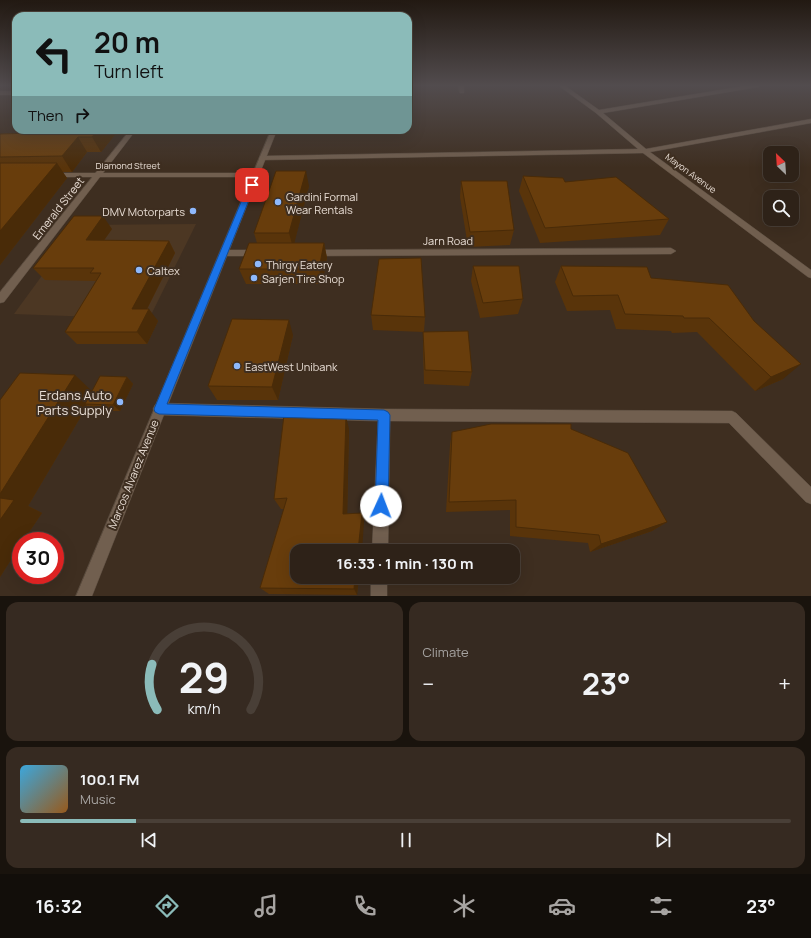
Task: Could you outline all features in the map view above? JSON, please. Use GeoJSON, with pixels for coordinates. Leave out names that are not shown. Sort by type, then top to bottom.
{"type":"FeatureCollection","features":[{"type":"Feature","properties":{"kind":"street","name":"Mayon Avenue"},"geometry":{"type":"LineString","coordinates":[[599,113],[645,151],[811,275]]}},
{"type":"Feature","properties":{"kind":"street"},"geometry":{"type":"LineString","coordinates":[[263,158],[645,151],[811,121]]}},
{"type":"Feature","properties":{"kind":"street","name":"Emerald Street"},"geometry":{"type":"LineString","coordinates":[[0,300],[130,134]]}},
{"type":"Feature","properties":{"kind":"street","name":"Marcos Alvarez Avenue"},"geometry":{"type":"LineString","coordinates":[[84,596],[272,134]]}},
{"type":"Feature","properties":{"kind":"street","name":"Diamond Street"},"geometry":{"type":"LineString","coordinates":[[45,175],[255,175]]}},
{"type":"Feature","properties":{"kind":"street","name":"Jarn Road"},"geometry":{"type":"LineString","coordinates":[[304,253],[670,251]]}},
{"type":"Feature","properties":{"kind":"street"},"geometry":{"type":"LineString","coordinates":[[225,253],[272,253]]}},
{"type":"Feature","properties":{"kind":"street"},"geometry":{"type":"LineString","coordinates":[[159,409],[384,415],[732,417],[811,497]]}},
{"type":"Feature","properties":{"kind":"street"},"geometry":{"type":"LineString","coordinates":[[380,544],[384,415]]}},
{"type":"Feature","properties":{"kind":"street"},"geometry":{"type":"LineString","coordinates":[[379,584],[379,596]]}},
{"type":"Feature","properties":{"kind":"shaded area"},"geometry":{"type":"Polygon","coordinates":[[[196,224],[149,319],[14,314],[79,225],[196,224]]]}},
{"type":"Feature","properties":{"kind":"building"},"geometry":{"type":"Polygon","coordinates":[[[0,134],[95,134],[92,137],[78,137],[62,156],[0,157],[0,134]]]}},
{"type":"Feature","properties":{"kind":"building"},"geometry":{"type":"Polygon","coordinates":[[[0,163],[57,163],[0,231],[0,163]]]}},
{"type":"Feature","properties":{"kind":"building"},"geometry":{"type":"Polygon","coordinates":[[[276,171],[306,171],[289,233],[254,233],[276,171]]]}},
{"type":"Feature","properties":{"kind":"building"},"geometry":{"type":"Polygon","coordinates":[[[523,176],[563,178],[565,182],[616,177],[669,219],[545,228],[523,176]]]}},
{"type":"Feature","properties":{"kind":"building"},"geometry":{"type":"Polygon","coordinates":[[[461,181],[507,181],[514,230],[470,232],[461,181]]]}},
{"type":"Feature","properties":{"kind":"building"},"geometry":{"type":"Polygon","coordinates":[[[74,216],[103,216],[86,240],[169,241],[132,309],[149,309],[137,332],[65,332],[101,273],[90,273],[94,268],[33,268],[74,216]]]}},
{"type":"Feature","properties":{"kind":"building"},"geometry":{"type":"Polygon","coordinates":[[[249,243],[324,243],[319,269],[239,269],[249,243]]]}},
{"type":"Feature","properties":{"kind":"building"},"geometry":{"type":"Polygon","coordinates":[[[421,258],[425,317],[371,315],[379,259],[421,258]]]}},
{"type":"Feature","properties":{"kind":"building"},"geometry":{"type":"Polygon","coordinates":[[[473,266],[519,266],[523,299],[483,303],[473,266]]]}},
{"type":"Feature","properties":{"kind":"building"},"geometry":{"type":"Polygon","coordinates":[[[561,266],[647,267],[651,278],[728,285],[754,321],[801,364],[771,377],[709,318],[625,314],[618,295],[573,296],[561,266]]]}},
{"type":"Feature","properties":{"kind":"building"},"geometry":{"type":"Polygon","coordinates":[[[232,319],[289,320],[272,387],[208,386],[232,319]]]}},
{"type":"Feature","properties":{"kind":"building"},"geometry":{"type":"Polygon","coordinates":[[[468,331],[472,372],[425,370],[423,332],[468,331]]]}},
{"type":"Feature","properties":{"kind":"building"},"geometry":{"type":"Polygon","coordinates":[[[20,373],[75,375],[0,494],[0,400],[20,373]]]}},
{"type":"Feature","properties":{"kind":"building"},"geometry":{"type":"Polygon","coordinates":[[[100,376],[127,377],[113,405],[85,404],[100,376]]]}},
{"type":"Feature","properties":{"kind":"building"},"geometry":{"type":"Polygon","coordinates":[[[284,415],[346,416],[343,514],[362,513],[359,544],[290,544],[290,584],[354,584],[354,589],[260,588],[287,498],[274,499],[284,415]]]}},
{"type":"Feature","properties":{"kind":"building"},"geometry":{"type":"Polygon","coordinates":[[[491,424],[571,424],[571,429],[628,453],[667,522],[601,544],[599,535],[516,527],[516,500],[449,502],[452,432],[491,424]]]}},
{"type":"Feature","properties":{"kind":"building"},"geometry":{"type":"Polygon","coordinates":[[[0,498],[14,500],[0,520],[0,498]]]}},
{"type":"Feature","properties":{"kind":"place","name":"Gardini Formal Wear Rentals"},"geometry":{"type":"Point","coordinates":[278,202]}},
{"type":"Feature","properties":{"kind":"place","name":"DMV Motorparts"},"geometry":{"type":"Point","coordinates":[193,211]}},
{"type":"Feature","properties":{"kind":"place","name":"Thirgy Eatery"},"geometry":{"type":"Point","coordinates":[258,264]}},
{"type":"Feature","properties":{"kind":"place","name":"Caltex"},"geometry":{"type":"Point","coordinates":[139,270]}},
{"type":"Feature","properties":{"kind":"place","name":"Sarjen Tire Shop"},"geometry":{"type":"Point","coordinates":[254,278]}},
{"type":"Feature","properties":{"kind":"place","name":"EastWest Unibank"},"geometry":{"type":"Point","coordinates":[237,366]}},
{"type":"Feature","properties":{"kind":"place","name":"Erdans Auto Parts Supply"},"geometry":{"type":"Point","coordinates":[120,402]}},
{"type":"Feature","properties":{"kind":"route"},"geometry":{"type":"LineString","coordinates":[[252,185],[159,409],[384,415],[381,506]]}}]}
